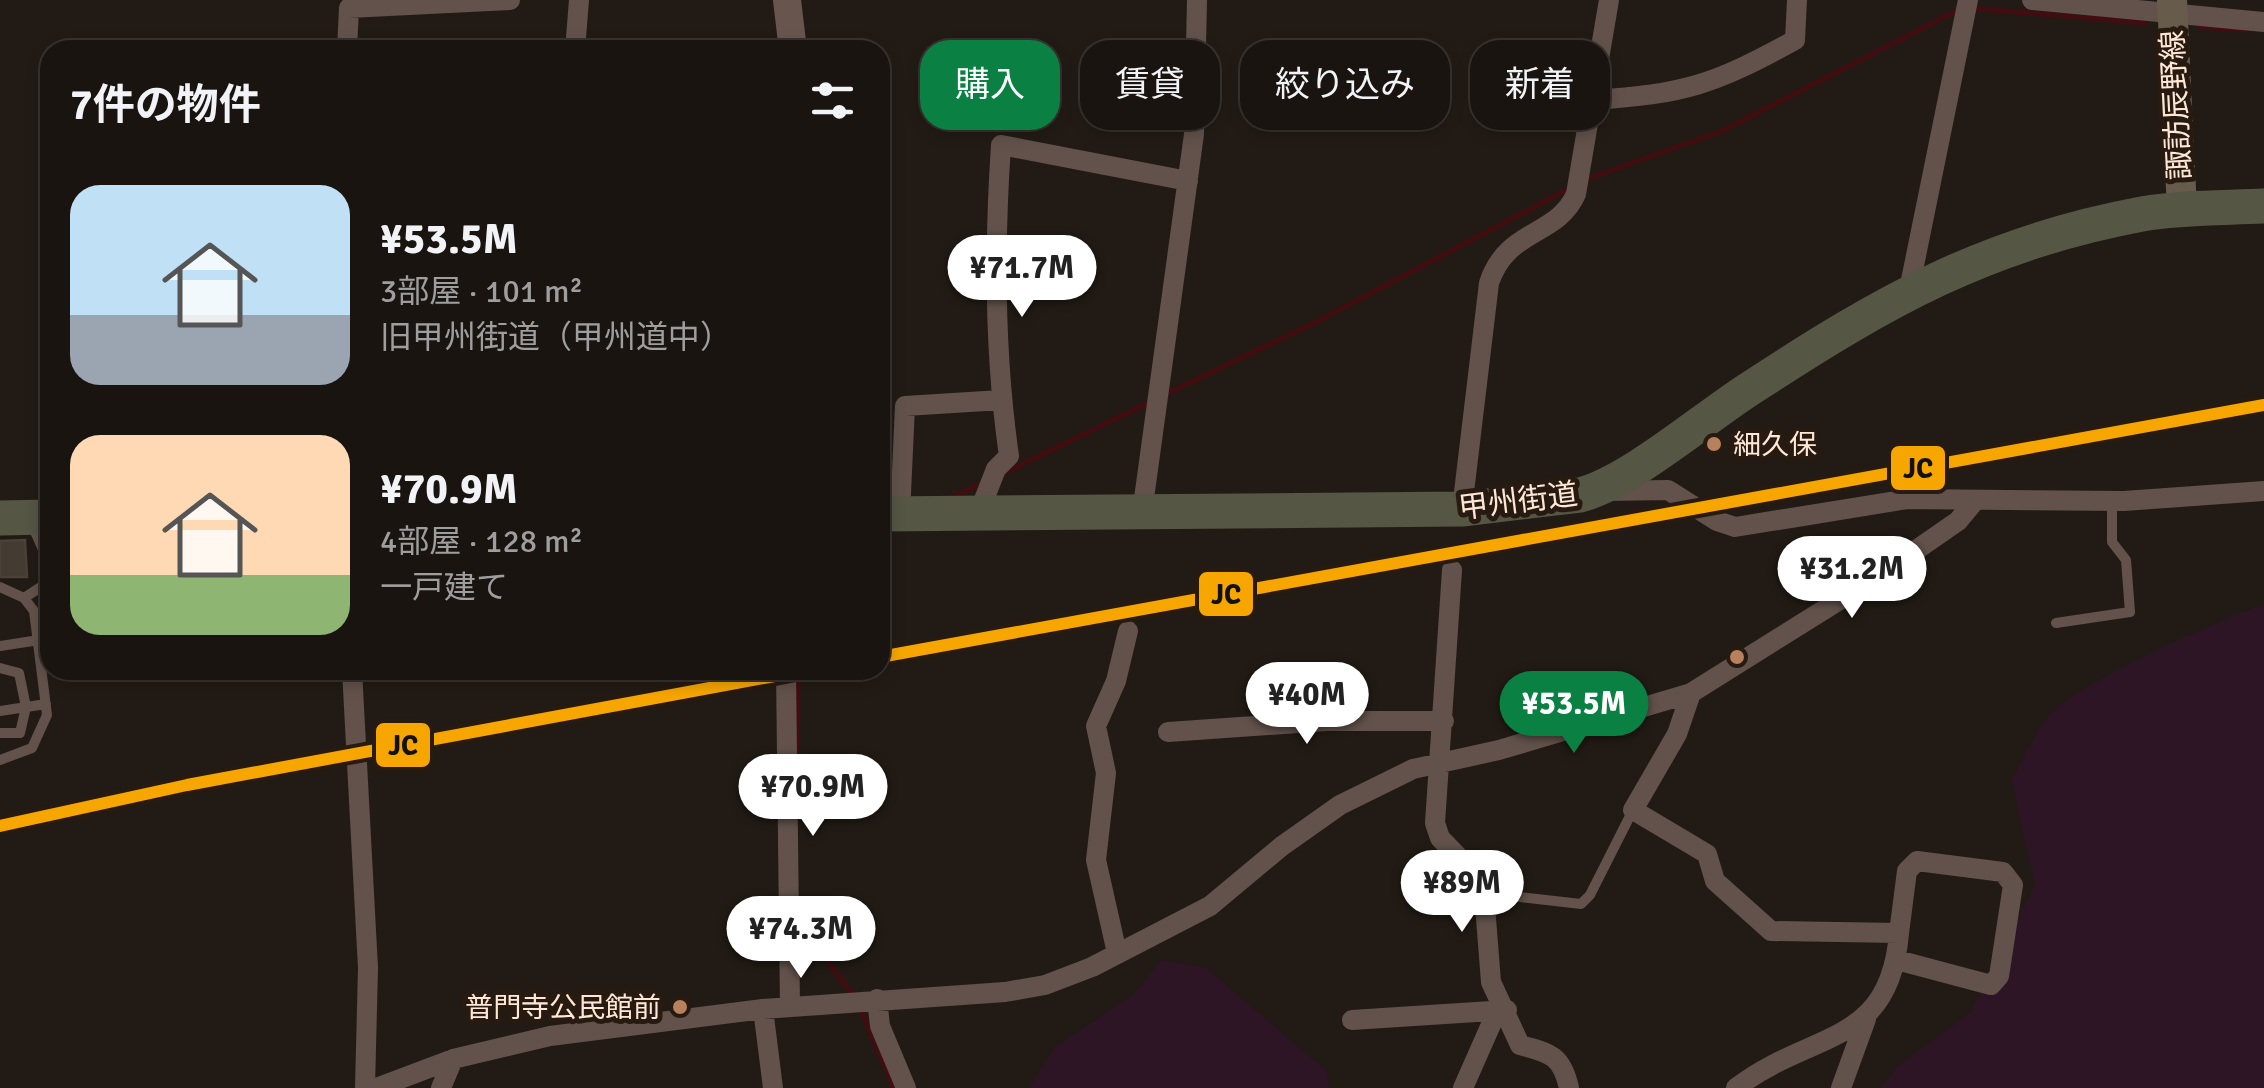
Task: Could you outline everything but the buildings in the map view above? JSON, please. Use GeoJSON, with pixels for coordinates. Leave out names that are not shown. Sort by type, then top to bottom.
{"type":"FeatureCollection","features":[{"type":"Feature","properties":{"kind":"highway","name":"甲州街道"},"geometry":{"type":"LineString","coordinates":[[890,514],[971,507],[1142,513],[1462,509],[1595,491],[1864,314],[1909,290],[2028,243],[2143,214],[2264,206]]}},
{"type":"Feature","properties":{"kind":"main road","name":"諏訪辰野線"},"geometry":{"type":"LineString","coordinates":[[2171,7],[2182,210]]}},
{"type":"Feature","properties":{"kind":"street"},"geometry":{"type":"LineString","coordinates":[[347,40],[349,8],[510,0]]}},
{"type":"Feature","properties":{"kind":"street"},"geometry":{"type":"LineString","coordinates":[[576,40],[579,0]]}},
{"type":"Feature","properties":{"kind":"street"},"geometry":{"type":"LineString","coordinates":[[787,0],[792,40]]}},
{"type":"Feature","properties":{"kind":"street"},"geometry":{"type":"LineString","coordinates":[[1142,513],[1194,134],[1197,0]]}},
{"type":"Feature","properties":{"kind":"street"},"geometry":{"type":"LineString","coordinates":[[1602,40],[1609,0]]}},
{"type":"Feature","properties":{"kind":"street"},"geometry":{"type":"LineString","coordinates":[[1610,99],[1669,96],[1724,80],[1795,40],[1797,0]]}},
{"type":"Feature","properties":{"kind":"street"},"geometry":{"type":"LineString","coordinates":[[2032,0],[2171,7],[2264,22]]}},
{"type":"Feature","properties":{"kind":"street"},"geometry":{"type":"LineString","coordinates":[[1909,290],[1968,8]]}},
{"type":"Feature","properties":{"kind":"street"},"geometry":{"type":"LineString","coordinates":[[1462,509],[1489,283],[1498,258],[1563,214],[1576,194],[1587,130]]}},
{"type":"Feature","properties":{"kind":"street"},"geometry":{"type":"LineString","coordinates":[[971,507],[1009,456],[1001,400],[995,228],[1001,144],[1188,180]]}},
{"type":"Feature","properties":{"kind":"street"},"geometry":{"type":"LineString","coordinates":[[890,514],[905,406],[1001,400]]}},
{"type":"Feature","properties":{"kind":"street"},"geometry":{"type":"LineString","coordinates":[[1595,491],[1668,490],[1716,521],[1735,527],[1908,500],[2112,501],[2264,490]]}},
{"type":"Feature","properties":{"kind":"street"},"geometry":{"type":"LineString","coordinates":[[376,1088],[452,1060],[550,1036],[762,1009],[1006,992],[1045,985],[1210,906],[1282,846],[1340,805],[1442,759],[1516,746],[1692,692],[1886,571],[1958,520],[1973,503]]}},
{"type":"Feature","properties":{"kind":"street"},"geometry":{"type":"LineString","coordinates":[[1452,570],[1436,824],[1440,838],[1477,876],[1484,892],[1491,982],[1502,1010],[1520,1045],[1557,1056],[1564,1064],[1570,1088]]}},
{"type":"Feature","properties":{"kind":"street"},"geometry":{"type":"LineString","coordinates":[[1117,953],[1096,860],[1106,773],[1096,726],[1116,682],[1128,631]]}},
{"type":"Feature","properties":{"kind":"street"},"geometry":{"type":"LineString","coordinates":[[353,680],[368,968],[365,1088]]}},
{"type":"Feature","properties":{"kind":"street"},"geometry":{"type":"LineString","coordinates":[[786,680],[790,1007]]}},
{"type":"Feature","properties":{"kind":"street"},"geometry":{"type":"LineString","coordinates":[[1692,692],[1677,734],[1633,810],[1707,854],[1715,881],[1772,931],[1899,933]]}},
{"type":"Feature","properties":{"kind":"street"},"geometry":{"type":"LineString","coordinates":[[1168,732],[1326,721],[1444,721]]}},
{"type":"Feature","properties":{"kind":"street"},"geometry":{"type":"LineString","coordinates":[[1841,1088],[1866,1020],[1889,989],[1897,960],[1908,871],[1917,860],[2002,872],[2013,885],[2000,976],[1991,985],[1897,960]]}},
{"type":"Feature","properties":{"kind":"street"},"geometry":{"type":"LineString","coordinates":[[873,999],[906,1088]]}},
{"type":"Feature","properties":{"kind":"street"},"geometry":{"type":"LineString","coordinates":[[762,1009],[773,1088]]}},
{"type":"Feature","properties":{"kind":"street"},"geometry":{"type":"LineString","coordinates":[[1352,1020],[1502,1010]]}},
{"type":"Feature","properties":{"kind":"street"},"geometry":{"type":"LineString","coordinates":[[1463,1088],[1502,1010]]}},
{"type":"Feature","properties":{"kind":"street"},"geometry":{"type":"LineString","coordinates":[[1742,1086],[1866,1020]]}},
{"type":"Feature","properties":{"kind":"street"},"geometry":{"type":"LineString","coordinates":[[441,1088],[452,1060]]}},
{"type":"Feature","properties":{"kind":"lane"},"geometry":{"type":"LineString","coordinates":[[2056,622],[2130,612],[2126,560],[2112,542],[2112,501]]}},
{"type":"Feature","properties":{"kind":"lane"},"geometry":{"type":"LineString","coordinates":[[26,517],[40,545]]}},
{"type":"Feature","properties":{"kind":"lane"},"geometry":{"type":"LineString","coordinates":[[0,587],[24,598],[34,610],[40,649]]}},
{"type":"Feature","properties":{"kind":"lane"},"geometry":{"type":"LineString","coordinates":[[24,598],[40,588]]}},
{"type":"Feature","properties":{"kind":"lane"},"geometry":{"type":"LineString","coordinates":[[0,646],[39,640]]}},
{"type":"Feature","properties":{"kind":"lane"},"geometry":{"type":"LineString","coordinates":[[0,668],[18,673],[26,707],[20,733],[0,733]]}},
{"type":"Feature","properties":{"kind":"lane"},"geometry":{"type":"LineString","coordinates":[[0,760],[22,756],[32,748],[45,725],[43,680]]}},
{"type":"Feature","properties":{"kind":"lane"},"geometry":{"type":"LineString","coordinates":[[0,710],[46,704]]}},
{"type":"Feature","properties":{"kind":"lane"},"geometry":{"type":"LineString","coordinates":[[1484,892],[1581,904],[1590,895],[1633,810]]}},
{"type":"Feature","properties":{"kind":"shaded area"},"geometry":{"type":"Polygon","coordinates":[[[2264,605],[2264,1088],[1881,1088],[1897,1067],[1970,1013],[2035,886],[2012,780],[2046,719],[2084,689],[2114,672],[2264,605]]]}},
{"type":"Feature","properties":{"kind":"shaded area"},"geometry":{"type":"Polygon","coordinates":[[[1162,960],[1206,968],[1327,1072],[1329,1088],[1029,1088],[1055,1048],[1135,993],[1162,960]]]}},
{"type":"Feature","properties":{"kind":"waterway"},"geometry":{"type":"LineString","coordinates":[[1971,8],[2145,23]]}},
{"type":"Feature","properties":{"kind":"waterway"},"geometry":{"type":"LineString","coordinates":[[1584,180],[1722,131],[1960,9]]}},
{"type":"Feature","properties":{"kind":"waterway"},"geometry":{"type":"LineString","coordinates":[[2200,27],[2246,30]]}},
{"type":"Feature","properties":{"kind":"waterway"},"geometry":{"type":"LineString","coordinates":[[1166,394],[1316,322],[1570,188]]}},
{"type":"Feature","properties":{"kind":"waterway"},"geometry":{"type":"LineString","coordinates":[[1004,473],[1152,401]]}},
{"type":"Feature","properties":{"kind":"waterway"},"geometry":{"type":"LineString","coordinates":[[950,498],[985,482]]}},
{"type":"Feature","properties":{"kind":"waterway"},"geometry":{"type":"LineString","coordinates":[[797,766],[798,684]]}},
{"type":"Feature","properties":{"kind":"waterway"},"geometry":{"type":"LineString","coordinates":[[798,902],[806,932],[855,998]]}},
{"type":"Feature","properties":{"kind":"waterway"},"geometry":{"type":"LineString","coordinates":[[860,1008],[894,1088]]}},
{"type":"Feature","properties":{"kind":"transit line","name":"JC"},"geometry":{"type":"LineString","coordinates":[[890,655],[2264,405]]}},
{"type":"Feature","properties":{"kind":"transit line","name":"JC"},"geometry":{"type":"LineString","coordinates":[[0,826],[187,785],[753,680]]}},
{"type":"Feature","properties":{"kind":"place","name":"細久保"},"geometry":{"type":"Point","coordinates":[1714,444]}},
{"type":"Feature","properties":{"kind":"place","name":"普門寺公民館前"},"geometry":{"type":"Point","coordinates":[680,1007]}}]}
